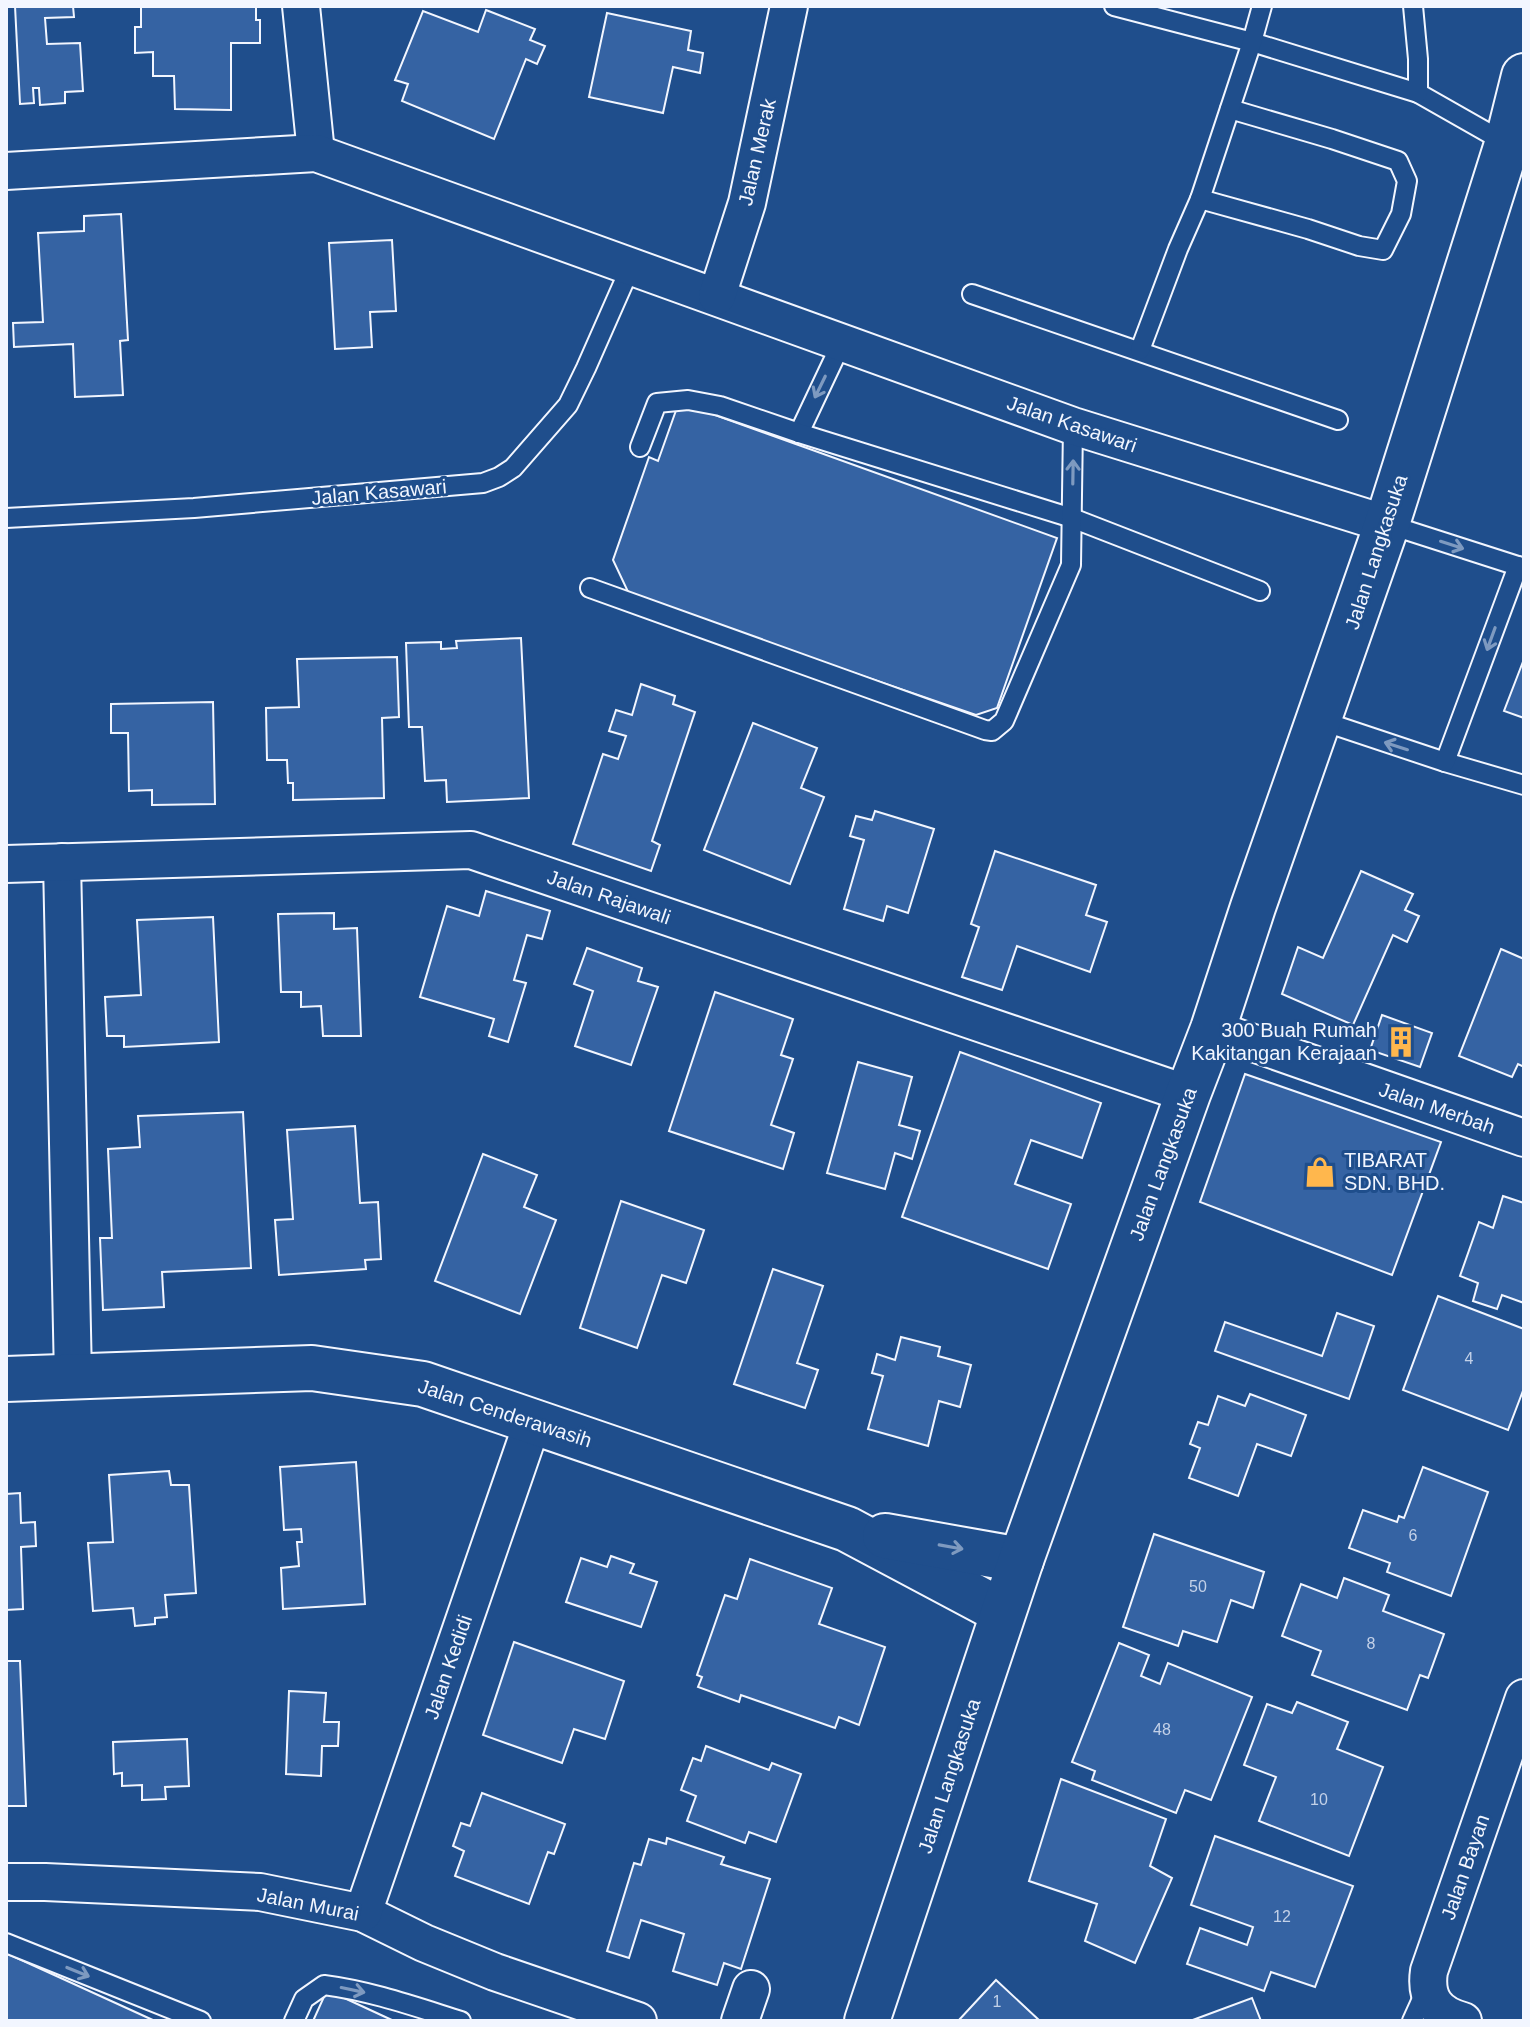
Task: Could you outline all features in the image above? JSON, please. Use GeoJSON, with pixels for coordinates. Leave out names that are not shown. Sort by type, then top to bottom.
{"type":"FeatureCollection","features":[{"type":"Feature","properties":{"kind":"main road","name":"Jalan Langkasuka"},"geometry":{"type":"LineString","coordinates":[[867,2021],[1021,1560],[1213,1029],[1516,148],[1524,76]]}},
{"type":"Feature","properties":{"kind":"main road","name":"Jalan Cenderawasih"},"geometry":{"type":"LineString","coordinates":[[6,1379],[312,1368],[423,1384],[847,1529],[1021,1560]]}},
{"type":"Feature","properties":{"kind":"main road","name":"Jalan Cenderawasih"},"geometry":{"type":"LineString","coordinates":[[847,1529],[1003,1612]]}},
{"type":"Feature","properties":{"kind":"street"},"geometry":{"type":"LineString","coordinates":[[301,6],[316,153]]}},
{"type":"Feature","properties":{"kind":"street","name":"Jalan Merak"},"geometry":{"type":"LineString","coordinates":[[717,296],[747,203],[789,6]]}},
{"type":"Feature","properties":{"kind":"street","name":"Jalan Kasawari"},"geometry":{"type":"LineString","coordinates":[[6,171],[316,153],[1073,426],[1387,524]]}},
{"type":"Feature","properties":{"kind":"street","name":"Jalan Rajawali"},"geometry":{"type":"LineString","coordinates":[[6,864],[471,850],[1188,1094]]}},
{"type":"Feature","properties":{"kind":"street"},"geometry":{"type":"LineString","coordinates":[[62,862],[73,1377]]}},
{"type":"Feature","properties":{"kind":"street","name":"Jalan Merbah"},"geometry":{"type":"LineString","coordinates":[[1213,1029],[1524,1138]]}},
{"type":"Feature","properties":{"kind":"street","name":"Jalan Kedidi"},"geometry":{"type":"LineString","coordinates":[[363,1913],[533,1421]]}},
{"type":"Feature","properties":{"kind":"street","name":"Jalan Bayan"},"geometry":{"type":"LineString","coordinates":[[1427,1988],[1429,1971],[1524,1698]]}},
{"type":"Feature","properties":{"kind":"street","name":"Jalan Murai"},"geometry":{"type":"LineString","coordinates":[[6,1882],[260,1892],[363,1913],[424,1943],[495,1972],[638,2021]]}},
{"type":"Feature","properties":{"kind":"street"},"geometry":{"type":"LineString","coordinates":[[1427,1988],[1436,2006],[1450,2018],[1463,2021]]}},
{"type":"Feature","properties":{"kind":"lane"},"geometry":{"type":"LineString","coordinates":[[1114,6],[1252,42],[1418,93],[1516,148]]}},
{"type":"Feature","properties":{"kind":"lane"},"geometry":{"type":"LineString","coordinates":[[1140,350],[1200,199],[1262,6]]}},
{"type":"Feature","properties":{"kind":"lane"},"geometry":{"type":"LineString","coordinates":[[1413,6],[1418,93]]}},
{"type":"Feature","properties":{"kind":"lane"},"geometry":{"type":"LineString","coordinates":[[1200,199],[1359,246],[1383,250],[1401,214],[1407,181],[1398,161],[1230,109]]}},
{"type":"Feature","properties":{"kind":"lane","name":"Jalan Kasawari"},"geometry":{"type":"LineString","coordinates":[[6,518],[209,507],[483,483],[499,477],[513,468],[568,405],[631,266]]}},
{"type":"Feature","properties":{"kind":"lane"},"geometry":{"type":"LineString","coordinates":[[972,294],[1338,420]]}},
{"type":"Feature","properties":{"kind":"lane"},"geometry":{"type":"LineString","coordinates":[[799,433],[842,342]]}},
{"type":"Feature","properties":{"kind":"lane"},"geometry":{"type":"LineString","coordinates":[[640,447],[657,403],[688,400],[720,406],[1072,518],[1260,591]]}},
{"type":"Feature","properties":{"kind":"lane"},"geometry":{"type":"LineString","coordinates":[[590,588],[992,731],[1004,721],[1071,565],[1073,426]]}},
{"type":"Feature","properties":{"kind":"lane","name":"Jalan Kasawari"},"geometry":{"type":"LineString","coordinates":[[1387,524],[1521,567]]}},
{"type":"Feature","properties":{"kind":"lane"},"geometry":{"type":"LineString","coordinates":[[1445,762],[1521,567]]}},
{"type":"Feature","properties":{"kind":"lane"},"geometry":{"type":"LineString","coordinates":[[1319,720],[1524,785]]}},
{"type":"Feature","properties":{"kind":"lane"},"geometry":{"type":"LineString","coordinates":[[6,1943],[201,2021]]}},
{"type":"Feature","properties":{"kind":"lane"},"geometry":{"type":"LineString","coordinates":[[294,2021],[304,1999],[324,1985],[391,1999],[461,2021]]}},
{"type":"Feature","properties":{"kind":"lane"},"geometry":{"type":"LineString","coordinates":[[1412,2021],[1427,1988]]}},
{"type":"Feature","properties":{"kind":"building"},"geometry":{"type":"Polygon","coordinates":[[[15,6],[73,6],[74,17],[45,18],[47,44],[80,43],[83,91],[65,92],[65,103],[40,105],[39,88],[33,88],[34,103],[20,104],[15,6]]]}},
{"type":"Feature","properties":{"kind":"building"},"geometry":{"type":"Polygon","coordinates":[[[141,6],[256,6],[256,20],[260,20],[260,43],[231,43],[231,110],[175,109],[174,76],[153,76],[153,52],[135,53],[135,27],[141,27],[141,6]]]}},
{"type":"Feature","properties":{"kind":"building"},"geometry":{"type":"Polygon","coordinates":[[[486,10],[535,29],[530,40],[545,46],[537,64],[526,59],[494,139],[402,101],[408,84],[395,80],[423,11],[478,32],[486,10]]]}},
{"type":"Feature","properties":{"kind":"building"},"geometry":{"type":"Polygon","coordinates":[[[607,13],[691,31],[688,50],[703,53],[700,73],[673,67],[663,113],[589,97],[607,13]]]}},
{"type":"Feature","properties":{"kind":"building"},"geometry":{"type":"Polygon","coordinates":[[[121,214],[128,340],[120,341],[123,395],[75,397],[73,344],[14,347],[13,323],[43,322],[38,233],[84,231],[84,216],[121,214]]]}},
{"type":"Feature","properties":{"kind":"building"},"geometry":{"type":"Polygon","coordinates":[[[392,240],[396,311],[370,312],[372,347],[335,349],[329,243],[392,240]]]}},
{"type":"Feature","properties":{"kind":"building"},"geometry":{"type":"Polygon","coordinates":[[[679,402],[1057,538],[997,708],[976,715],[630,596],[613,560],[649,457],[658,461],[679,402]]]}},
{"type":"Feature","properties":{"kind":"building"},"geometry":{"type":"Polygon","coordinates":[[[521,638],[529,798],[447,802],[446,780],[425,781],[422,727],[409,727],[406,643],[441,642],[441,649],[457,648],[456,641],[521,638]]]}},
{"type":"Feature","properties":{"kind":"building"},"geometry":{"type":"Polygon","coordinates":[[[397,657],[399,717],[382,718],[384,798],[293,800],[293,783],[288,783],[287,760],[267,760],[266,708],[299,707],[297,659],[397,657]]]}},
{"type":"Feature","properties":{"kind":"building"},"geometry":{"type":"Polygon","coordinates":[[[1524,659],[1524,718],[1504,711],[1524,659]]]}},
{"type":"Feature","properties":{"kind":"building"},"geometry":{"type":"Polygon","coordinates":[[[641,684],[675,696],[673,704],[695,712],[652,841],[660,845],[651,871],[573,844],[603,754],[618,759],[626,736],[609,731],[616,710],[632,715],[641,684]]]}},
{"type":"Feature","properties":{"kind":"building"},"geometry":{"type":"Polygon","coordinates":[[[213,702],[215,804],[152,805],[152,790],[129,791],[128,733],[111,733],[111,704],[213,702]]]}},
{"type":"Feature","properties":{"kind":"building"},"geometry":{"type":"Polygon","coordinates":[[[753,723],[817,748],[801,788],[824,797],[790,884],[704,850],[753,723]]]}},
{"type":"Feature","properties":{"kind":"building"},"geometry":{"type":"Polygon","coordinates":[[[875,811],[934,829],[908,913],[887,906],[883,921],[844,909],[864,840],[850,836],[856,816],[872,820],[875,811]]]}},
{"type":"Feature","properties":{"kind":"building"},"geometry":{"type":"Polygon","coordinates":[[[995,851],[1096,885],[1086,915],[1107,922],[1090,972],[1017,946],[1002,990],[962,977],[979,927],[971,924],[995,851]]]}},
{"type":"Feature","properties":{"kind":"building"},"geometry":{"type":"Polygon","coordinates":[[[1361,871],[1413,894],[1405,910],[1419,916],[1407,942],[1393,935],[1353,1025],[1282,994],[1298,947],[1323,958],[1361,871]]]}},
{"type":"Feature","properties":{"kind":"building"},"geometry":{"type":"Polygon","coordinates":[[[486,891],[550,911],[542,939],[527,935],[514,980],[526,983],[508,1042],[489,1036],[494,1019],[420,997],[447,906],[479,916],[486,891]]]}},
{"type":"Feature","properties":{"kind":"building"},"geometry":{"type":"Polygon","coordinates":[[[334,913],[334,929],[357,928],[361,1036],[323,1036],[321,1006],[301,1007],[301,992],[281,992],[278,914],[334,913]]]}},
{"type":"Feature","properties":{"kind":"building"},"geometry":{"type":"Polygon","coordinates":[[[213,917],[219,1042],[124,1047],[124,1036],[107,1036],[105,997],[141,995],[137,920],[213,917]]]}},
{"type":"Feature","properties":{"kind":"building"},"geometry":{"type":"Polygon","coordinates":[[[587,948],[642,968],[638,981],[658,987],[631,1065],[575,1046],[593,991],[574,984],[587,948]]]}},
{"type":"Feature","properties":{"kind":"building"},"geometry":{"type":"Polygon","coordinates":[[[1501,949],[1524,959],[1524,1067],[1518,1064],[1512,1077],[1459,1056],[1501,949]]]}},
{"type":"Feature","properties":{"kind":"building"},"geometry":{"type":"Polygon","coordinates":[[[715,992],[793,1019],[781,1055],[793,1059],[771,1125],[794,1133],[783,1169],[669,1131],[715,992]]]}},
{"type":"Feature","properties":{"kind":"building","name":"300 Buah Rumah Kakitangan Kerajaan"},"geometry":{"type":"Polygon","coordinates":[[[1382,1015],[1432,1033],[1420,1067],[1370,1050],[1382,1015]]]}},
{"type":"Feature","properties":{"kind":"building"},"geometry":{"type":"Polygon","coordinates":[[[960,1052],[1101,1103],[1082,1158],[1031,1140],[1015,1184],[1071,1204],[1048,1269],[902,1217],[960,1052]]]}},
{"type":"Feature","properties":{"kind":"building"},"geometry":{"type":"Polygon","coordinates":[[[858,1062],[912,1077],[899,1125],[920,1131],[912,1159],[895,1153],[885,1189],[827,1173],[858,1062]]]}},
{"type":"Feature","properties":{"kind":"building","name":"TIBARAT SDN. BHD."},"geometry":{"type":"Polygon","coordinates":[[[1245,1074],[1441,1142],[1392,1275],[1200,1202],[1245,1074]]]}},
{"type":"Feature","properties":{"kind":"building"},"geometry":{"type":"Polygon","coordinates":[[[243,1112],[251,1268],[162,1272],[164,1307],[103,1310],[100,1238],[112,1238],[108,1149],[140,1147],[138,1116],[243,1112]]]}},
{"type":"Feature","properties":{"kind":"building"},"geometry":{"type":"Polygon","coordinates":[[[355,1126],[360,1203],[378,1202],[381,1259],[365,1260],[366,1269],[279,1275],[275,1220],[293,1219],[287,1130],[355,1126]]]}},
{"type":"Feature","properties":{"kind":"building"},"geometry":{"type":"Polygon","coordinates":[[[483,1154],[537,1175],[524,1207],[556,1220],[520,1314],[435,1281],[483,1154]]]}},
{"type":"Feature","properties":{"kind":"building"},"geometry":{"type":"Polygon","coordinates":[[[1503,1196],[1524,1203],[1524,1303],[1502,1295],[1497,1309],[1473,1301],[1478,1283],[1460,1276],[1479,1222],[1493,1228],[1503,1196]]]}},
{"type":"Feature","properties":{"kind":"building"},"geometry":{"type":"Polygon","coordinates":[[[621,1201],[704,1230],[686,1283],[662,1275],[637,1348],[580,1328],[621,1201]]]}},
{"type":"Feature","properties":{"kind":"building"},"geometry":{"type":"Polygon","coordinates":[[[773,1269],[823,1286],[797,1363],[818,1370],[805,1408],[734,1384],[773,1269]]]}},
{"type":"Feature","properties":{"kind":"building"},"geometry":{"type":"Polygon","coordinates":[[[1438,1296],[1524,1329],[1524,1388],[1508,1430],[1403,1390],[1438,1296]]]}},
{"type":"Feature","properties":{"kind":"building"},"geometry":{"type":"Polygon","coordinates":[[[1337,1313],[1374,1326],[1349,1399],[1215,1351],[1225,1322],[1322,1356],[1337,1313]]]}},
{"type":"Feature","properties":{"kind":"building"},"geometry":{"type":"Polygon","coordinates":[[[901,1337],[940,1347],[938,1356],[971,1365],[960,1407],[939,1401],[928,1446],[868,1429],[883,1376],[872,1373],[877,1354],[895,1360],[901,1337]]]}},
{"type":"Feature","properties":{"kind":"building"},"geometry":{"type":"Polygon","coordinates":[[[1250,1394],[1306,1415],[1291,1456],[1257,1444],[1238,1496],[1189,1478],[1200,1448],[1190,1444],[1198,1422],[1208,1425],[1218,1396],[1245,1406],[1250,1394]]]}},
{"type":"Feature","properties":{"kind":"building"},"geometry":{"type":"Polygon","coordinates":[[[356,1462],[365,1604],[283,1609],[281,1568],[299,1566],[297,1542],[302,1542],[301,1529],[284,1530],[280,1467],[356,1462]]]}},
{"type":"Feature","properties":{"kind":"building"},"geometry":{"type":"Polygon","coordinates":[[[1423,1467],[1488,1492],[1451,1596],[1387,1572],[1390,1563],[1349,1548],[1363,1510],[1397,1522],[1399,1516],[1404,1518],[1423,1467]]]}},
{"type":"Feature","properties":{"kind":"building"},"geometry":{"type":"Polygon","coordinates":[[[169,1471],[171,1485],[189,1485],[196,1593],[165,1595],[167,1617],[155,1618],[155,1624],[135,1626],[133,1608],[93,1611],[88,1543],[113,1542],[109,1475],[169,1471]]]}},
{"type":"Feature","properties":{"kind":"building"},"geometry":{"type":"Polygon","coordinates":[[[20,1493],[21,1523],[35,1522],[36,1546],[21,1547],[23,1609],[6,1610],[6,1494],[20,1493]]]}},
{"type":"Feature","properties":{"kind":"building"},"geometry":{"type":"Polygon","coordinates":[[[1154,1534],[1264,1572],[1253,1608],[1231,1600],[1217,1642],[1183,1631],[1178,1646],[1123,1627],[1154,1534]]]}},
{"type":"Feature","properties":{"kind":"building"},"geometry":{"type":"Polygon","coordinates":[[[611,1556],[634,1564],[630,1573],[657,1582],[641,1627],[566,1602],[581,1558],[607,1567],[611,1556]]]}},
{"type":"Feature","properties":{"kind":"building"},"geometry":{"type":"Polygon","coordinates":[[[750,1559],[832,1588],[819,1624],[885,1647],[859,1725],[839,1717],[835,1728],[741,1695],[739,1702],[698,1687],[702,1677],[697,1675],[725,1595],[737,1599],[750,1559]]]}},
{"type":"Feature","properties":{"kind":"building"},"geometry":{"type":"Polygon","coordinates":[[[1344,1578],[1389,1595],[1383,1611],[1444,1634],[1428,1678],[1420,1675],[1407,1710],[1312,1675],[1321,1651],[1282,1636],[1301,1584],[1337,1598],[1344,1578]]]}},
{"type":"Feature","properties":{"kind":"building"},"geometry":{"type":"Polygon","coordinates":[[[514,1642],[624,1681],[605,1739],[574,1729],[562,1763],[483,1735],[514,1642]]]}},
{"type":"Feature","properties":{"kind":"building"},"geometry":{"type":"Polygon","coordinates":[[[1119,1643],[1149,1655],[1141,1676],[1160,1684],[1168,1663],[1252,1697],[1211,1800],[1185,1790],[1176,1813],[1092,1780],[1095,1771],[1072,1762],[1119,1643]]]}},
{"type":"Feature","properties":{"kind":"building"},"geometry":{"type":"Polygon","coordinates":[[[6,1661],[20,1661],[26,1806],[6,1806],[6,1661]]]}},
{"type":"Feature","properties":{"kind":"building"},"geometry":{"type":"Polygon","coordinates":[[[289,1691],[326,1693],[324,1722],[339,1722],[338,1746],[322,1746],[321,1776],[286,1774],[289,1691]]]}},
{"type":"Feature","properties":{"kind":"building"},"geometry":{"type":"Polygon","coordinates":[[[1297,1702],[1348,1722],[1337,1749],[1383,1767],[1349,1856],[1259,1821],[1276,1777],[1244,1765],[1267,1704],[1292,1713],[1297,1702]]]}},
{"type":"Feature","properties":{"kind":"building"},"geometry":{"type":"Polygon","coordinates":[[[187,1739],[189,1786],[165,1787],[166,1799],[142,1800],[142,1785],[122,1786],[122,1773],[114,1774],[113,1742],[187,1739]]]}},
{"type":"Feature","properties":{"kind":"building"},"geometry":{"type":"Polygon","coordinates":[[[706,1746],[769,1770],[772,1763],[801,1774],[776,1842],[749,1832],[745,1843],[687,1821],[696,1796],[681,1790],[693,1758],[701,1761],[706,1746]]]}},
{"type":"Feature","properties":{"kind":"building"},"geometry":{"type":"Polygon","coordinates":[[[1061,1779],[1166,1819],[1150,1866],[1172,1878],[1135,1963],[1085,1941],[1097,1904],[1029,1881],[1061,1779]]]}},
{"type":"Feature","properties":{"kind":"building"},"geometry":{"type":"Polygon","coordinates":[[[482,1793],[565,1824],[554,1854],[548,1852],[529,1904],[455,1876],[464,1851],[453,1846],[461,1823],[470,1826],[482,1793]]]}},
{"type":"Feature","properties":{"kind":"building"},"geometry":{"type":"Polygon","coordinates":[[[1215,1836],[1353,1886],[1315,1987],[1271,1972],[1264,1991],[1187,1964],[1200,1928],[1247,1945],[1253,1927],[1191,1905],[1215,1836]]]}},
{"type":"Feature","properties":{"kind":"building"},"geometry":{"type":"Polygon","coordinates":[[[667,1838],[724,1857],[721,1864],[770,1879],[741,1969],[724,1963],[717,1985],[673,1971],[684,1934],[641,1920],[629,1958],[607,1951],[634,1863],[641,1865],[649,1839],[666,1844],[667,1838]]]}},
{"type":"Feature","properties":{"kind":"building"},"geometry":{"type":"Polygon","coordinates":[[[6,1953],[155,2021],[6,2021],[6,1953]]]}},
{"type":"Feature","properties":{"kind":"building"},"geometry":{"type":"Polygon","coordinates":[[[996,1980],[1040,2021],[958,2021],[996,1980]]]}},
{"type":"Feature","properties":{"kind":"building"},"geometry":{"type":"Polygon","coordinates":[[[327,1990],[394,2021],[313,2021],[327,1990]]]}},
{"type":"Feature","properties":{"kind":"building"},"geometry":{"type":"Polygon","coordinates":[[[1252,1998],[1261,2021],[1190,2021],[1252,1998]]]}},
{"type":"Feature","properties":{"kind":"place","name":"300 Buah Rumah Kakitangan Kerajaan"},"geometry":{"type":"Point","coordinates":[1401,1042]}},
{"type":"Feature","properties":{"kind":"place","name":"TIBARAT SDN. BHD."},"geometry":{"type":"Point","coordinates":[1320,1172]}}]}
